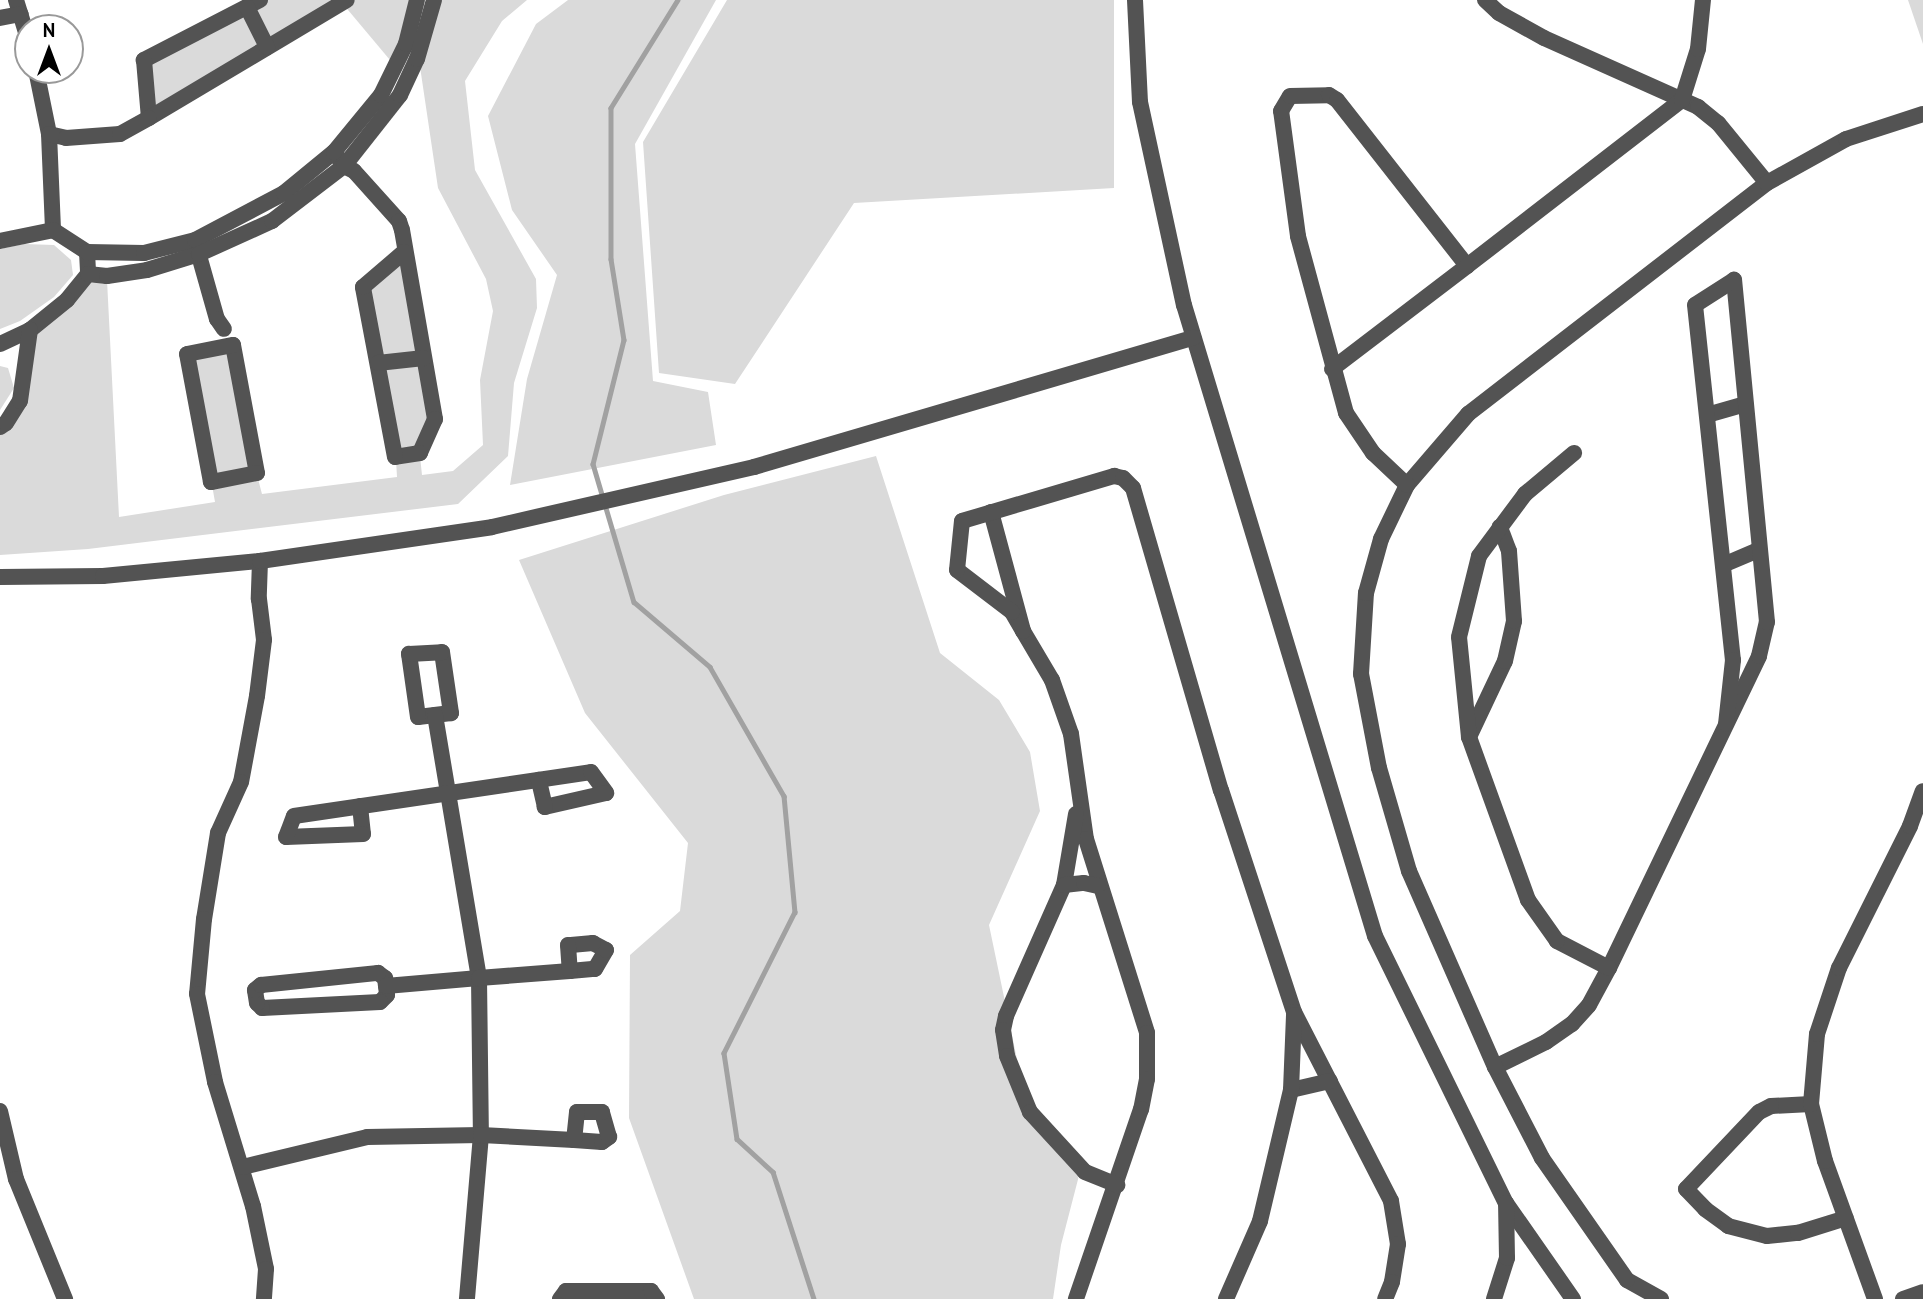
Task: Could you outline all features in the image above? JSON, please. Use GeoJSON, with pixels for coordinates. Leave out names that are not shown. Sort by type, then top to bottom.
{"type":"FeatureCollection","features":[{"type":"Feature","properties":{"kind":"street"},"geometry":{"type":"LineString","coordinates":[[54,134],[64,129],[143,122],[347,0]]}},
{"type":"Feature","properties":{"kind":"street"},"geometry":{"type":"LineString","coordinates":[[0,241],[53,230],[87,252],[199,253],[284,193],[334,152],[381,95],[406,44],[417,0]]}},
{"type":"Feature","properties":{"kind":"street"},"geometry":{"type":"LineString","coordinates":[[88,274],[107,276],[147,271],[199,253],[272,221],[346,168],[400,95],[417,59],[434,0]]}},
{"type":"Feature","properties":{"kind":"street"},"geometry":{"type":"LineString","coordinates":[[1135,0],[1140,102],[1167,237],[1193,338],[1375,936],[1506,1203],[1573,1299]]}},
{"type":"Feature","properties":{"kind":"street"},"geometry":{"type":"LineString","coordinates":[[1485,0],[1499,13],[1544,38],[1682,100],[1718,123],[1768,183]]}},
{"type":"Feature","properties":{"kind":"street"},"geometry":{"type":"LineString","coordinates":[[1332,369],[1682,100],[1698,49],[1703,0]]}},
{"type":"Feature","properties":{"kind":"street"},"geometry":{"type":"LineString","coordinates":[[143,122],[144,60],[253,4],[267,47]]}},
{"type":"Feature","properties":{"kind":"street"},"geometry":{"type":"LineString","coordinates":[[0,18],[18,7]]}},
{"type":"Feature","properties":{"kind":"street"},"geometry":{"type":"LineString","coordinates":[[40,84],[54,134],[53,230]]}},
{"type":"Feature","properties":{"kind":"street"},"geometry":{"type":"LineString","coordinates":[[1407,485],[1373,453],[1346,412],[1332,369],[1298,236],[1281,111],[1290,96],[1329,95],[1337,100],[1467,266]]}},
{"type":"Feature","properties":{"kind":"street"},"geometry":{"type":"LineString","coordinates":[[1661,1299],[1627,1280],[1542,1158],[1495,1068],[1409,871],[1379,768],[1361,674],[1366,593],[1381,539],[1407,485],[1468,414],[1768,183],[1846,139],[1923,114]]}},
{"type":"Feature","properties":{"kind":"street"},"geometry":{"type":"LineString","coordinates":[[334,152],[346,168],[348,177],[402,230],[435,419],[420,453],[395,457],[363,287],[404,252]]}},
{"type":"Feature","properties":{"kind":"street"},"geometry":{"type":"LineString","coordinates":[[0,344],[30,330],[67,300],[88,274],[87,252]]}},
{"type":"Feature","properties":{"kind":"street"},"geometry":{"type":"LineString","coordinates":[[199,253],[217,319],[224,328],[225,346]]}},
{"type":"Feature","properties":{"kind":"street"},"geometry":{"type":"LineString","coordinates":[[1495,1068],[1546,1042],[1572,1024],[1589,1005],[1609,968],[1759,656],[1767,622],[1734,280],[1695,305],[1733,660],[1726,724]]}},
{"type":"Feature","properties":{"kind":"street"},"geometry":{"type":"LineString","coordinates":[[0,427],[6,423],[20,401],[30,330]]}},
{"type":"Feature","properties":{"kind":"street"},"geometry":{"type":"LineString","coordinates":[[0,577],[103,576],[260,561],[492,527],[754,467],[1193,338]]}},
{"type":"Feature","properties":{"kind":"street"},"geometry":{"type":"LineString","coordinates":[[233,345],[257,473],[211,482],[187,354],[225,346],[233,345]]}},
{"type":"Feature","properties":{"kind":"street"},"geometry":{"type":"LineString","coordinates":[[377,363],[424,358]]}},
{"type":"Feature","properties":{"kind":"street"},"geometry":{"type":"LineString","coordinates":[[1707,415],[1745,404]]}},
{"type":"Feature","properties":{"kind":"street"},"geometry":{"type":"LineString","coordinates":[[1574,453],[1525,494],[1479,556],[1460,637],[1469,737],[1528,900],[1557,941],[1609,968]]}},
{"type":"Feature","properties":{"kind":"street"},"geometry":{"type":"LineString","coordinates":[[1076,1299],[1141,1109],[1147,1079],[1147,1033],[1098,886],[1086,839],[1067,723],[1052,680],[1012,612],[957,570],[962,521],[1114,475],[1123,478],[1133,488],[1221,790],[1294,1012],[1391,1201],[1398,1244],[1392,1282],[1385,1299]]}},
{"type":"Feature","properties":{"kind":"street"},"geometry":{"type":"LineString","coordinates":[[991,512],[1023,631]]}},
{"type":"Feature","properties":{"kind":"street"},"geometry":{"type":"LineString","coordinates":[[1469,737],[1505,660],[1514,621],[1509,551],[1500,527]]}},
{"type":"Feature","properties":{"kind":"street"},"geometry":{"type":"LineString","coordinates":[[1723,565],[1758,550]]}},
{"type":"Feature","properties":{"kind":"street"},"geometry":{"type":"LineString","coordinates":[[260,561],[259,599],[264,640],[257,696],[241,782],[218,834],[204,919],[197,994],[215,1082],[243,1167],[266,1269],[264,1299]]}},
{"type":"Feature","properties":{"kind":"street"},"geometry":{"type":"LineString","coordinates":[[435,715],[479,978],[481,1135],[467,1299]]}},
{"type":"Feature","properties":{"kind":"street"},"geometry":{"type":"LineString","coordinates":[[360,806],[539,780]]}},
{"type":"Feature","properties":{"kind":"street"},"geometry":{"type":"LineString","coordinates":[[1078,791],[1064,885],[1006,1016],[1003,1030],[1007,1056],[1030,1112],[1085,1172],[1117,1185]]}},
{"type":"Feature","properties":{"kind":"street"},"geometry":{"type":"LineString","coordinates":[[1875,1299],[1825,1161],[1811,1104],[1817,1034],[1839,968],[1910,826],[1923,791]]}},
{"type":"Feature","properties":{"kind":"street"},"geometry":{"type":"LineString","coordinates":[[1910,826],[1923,812]]}},
{"type":"Feature","properties":{"kind":"street"},"geometry":{"type":"LineString","coordinates":[[1064,885],[1084,883],[1098,886]]}},
{"type":"Feature","properties":{"kind":"street"},"geometry":{"type":"LineString","coordinates":[[386,986],[570,971]]}},
{"type":"Feature","properties":{"kind":"street"},"geometry":{"type":"LineString","coordinates":[[378,973],[385,978],[386,986],[387,995],[380,1002],[262,1008],[257,1003],[256,990],[261,985],[378,973]]}},
{"type":"Feature","properties":{"kind":"street"},"geometry":{"type":"LineString","coordinates":[[1226,1299],[1261,1221],[1291,1090],[1294,1012]]}},
{"type":"Feature","properties":{"kind":"street"},"geometry":{"type":"LineString","coordinates":[[1291,1090],[1330,1081]]}},
{"type":"Feature","properties":{"kind":"street"},"geometry":{"type":"LineString","coordinates":[[1811,1104],[1771,1106],[1759,1111],[1686,1189],[1705,1209],[1728,1226],[1767,1236],[1798,1233],[1846,1218]]}},
{"type":"Feature","properties":{"kind":"street"},"geometry":{"type":"LineString","coordinates":[[0,1111],[16,1179],[65,1299]]}},
{"type":"Feature","properties":{"kind":"street"},"geometry":{"type":"LineString","coordinates":[[243,1167],[367,1137],[481,1135],[574,1140]]}},
{"type":"Feature","properties":{"kind":"street"},"geometry":{"type":"LineString","coordinates":[[1494,1299],[1507,1258],[1506,1203]]}},
{"type":"Feature","properties":{"kind":"street"},"geometry":{"type":"LineString","coordinates":[[560,1299],[566,1291],[651,1291],[657,1299]]}},
{"type":"Feature","properties":{"kind":"street"},"geometry":{"type":"LineString","coordinates":[[1903,1299],[1923,1292]]}},
{"type":"Feature","properties":{"kind":"shaded area"},"geometry":{"type":"Polygon","coordinates":[[[265,0],[342,0],[268,44],[249,8],[265,0]]]}},
{"type":"Feature","properties":{"kind":"shaded area"},"geometry":{"type":"Polygon","coordinates":[[[350,0],[411,0],[395,66],[343,4],[350,0]]]}},
{"type":"Feature","properties":{"kind":"shaded area"},"geometry":{"type":"Polygon","coordinates":[[[437,0],[527,0],[502,21],[465,81],[475,170],[536,279],[537,308],[514,383],[508,456],[458,504],[88,549],[0,555],[0,430],[8,425],[31,331],[82,284],[107,280],[119,517],[215,502],[212,485],[257,475],[262,494],[397,477],[396,460],[420,456],[422,475],[453,471],[483,445],[480,380],[493,311],[486,279],[438,188],[419,60],[437,0]]]}},
{"type":"Feature","properties":{"kind":"shaded area"},"geometry":{"type":"Polygon","coordinates":[[[568,0],[716,0],[635,144],[653,381],[708,392],[716,445],[510,485],[527,379],[557,275],[512,210],[488,116],[536,24],[568,0]]]}},
{"type":"Feature","properties":{"kind":"shaded area"},"geometry":{"type":"Polygon","coordinates":[[[727,0],[1114,0],[1114,188],[854,203],[735,384],[659,373],[643,142],[727,0]]]}},
{"type":"Feature","properties":{"kind":"shaded area"},"geometry":{"type":"Polygon","coordinates":[[[1908,0],[1923,0],[1923,44],[1908,0]]]}},
{"type":"Feature","properties":{"kind":"shaded area"},"geometry":{"type":"Polygon","coordinates":[[[246,12],[263,46],[152,113],[148,62],[246,12]]]}},
{"type":"Feature","properties":{"kind":"shaded area"},"geometry":{"type":"Polygon","coordinates":[[[24,244],[54,245],[71,260],[73,275],[54,297],[20,321],[0,329],[0,249],[24,244]]]}},
{"type":"Feature","properties":{"kind":"shaded area"},"geometry":{"type":"Polygon","coordinates":[[[401,263],[418,354],[380,359],[367,290],[401,263]]]}},
{"type":"Feature","properties":{"kind":"shaded area"},"geometry":{"type":"Polygon","coordinates":[[[227,353],[250,470],[216,476],[194,359],[227,353]]]}},
{"type":"Feature","properties":{"kind":"shaded area"},"geometry":{"type":"Polygon","coordinates":[[[421,362],[429,419],[416,448],[398,452],[382,366],[421,362]]]}},
{"type":"Feature","properties":{"kind":"shaded area"},"geometry":{"type":"Polygon","coordinates":[[[0,366],[8,368],[14,388],[0,410],[0,366]]]}},
{"type":"Feature","properties":{"kind":"shaded area"},"geometry":{"type":"Polygon","coordinates":[[[876,456],[940,653],[999,700],[1030,752],[1040,811],[989,925],[1028,1112],[1082,1164],[1061,1245],[1053,1299],[694,1299],[629,1118],[630,955],[680,911],[688,843],[585,713],[519,560],[724,495],[876,456]]]}},
{"type":"Feature","properties":{"kind":"waterway"},"geometry":{"type":"LineString","coordinates":[[678,0],[611,108],[611,259],[624,340],[593,464],[634,602],[710,667],[784,796],[795,912],[724,1053],[737,1139],[773,1172],[814,1299]]}}]}
